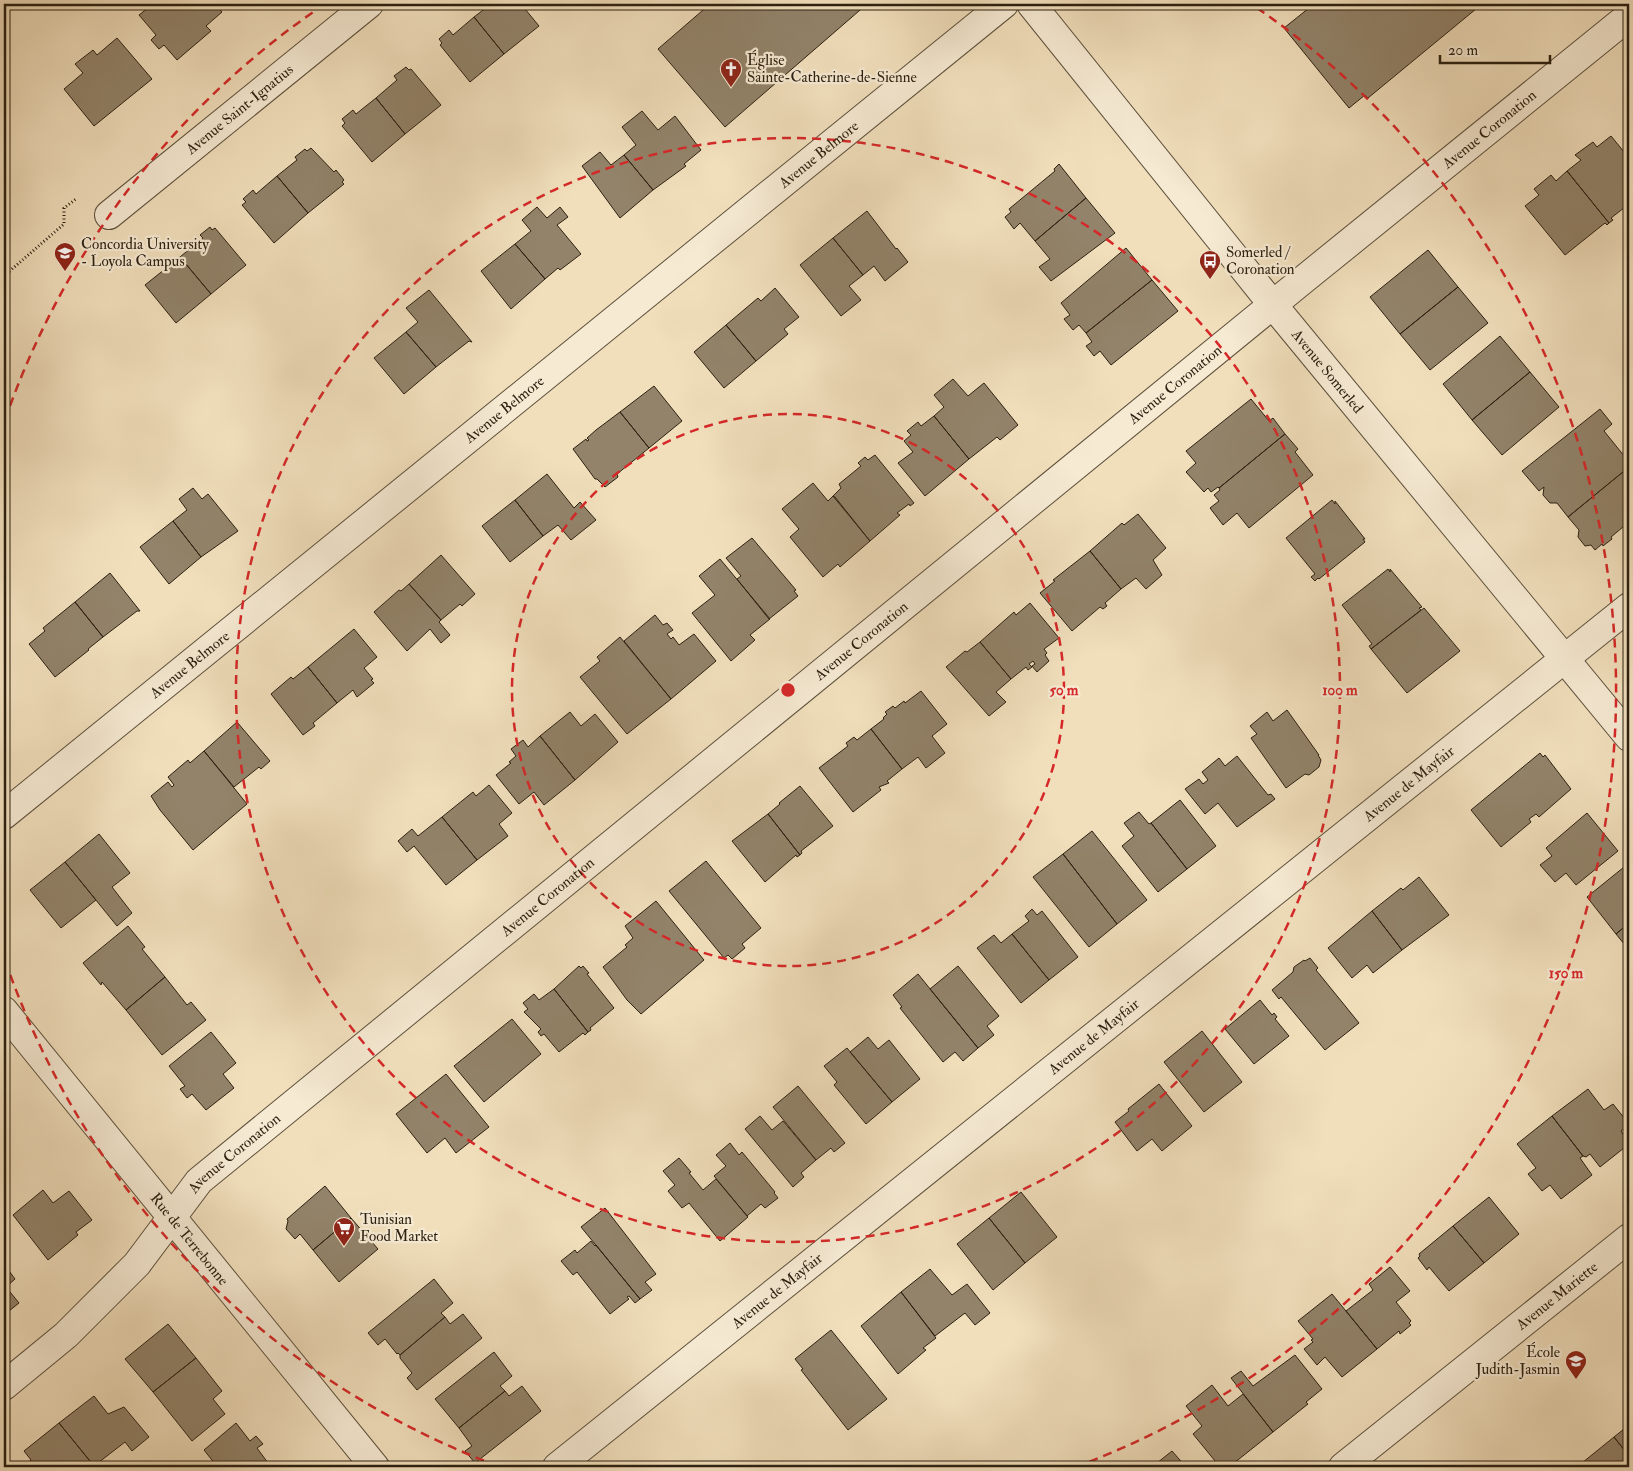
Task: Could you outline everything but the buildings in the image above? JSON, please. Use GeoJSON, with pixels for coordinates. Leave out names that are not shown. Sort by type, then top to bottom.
{"type":"FeatureCollection","features":[{"type":"Feature","properties":{"kind":"street","name":"Avenue Saint-Ignatius"},"geometry":{"type":"LineString","coordinates":[[109,215],[369,4]]}},
{"type":"Feature","properties":{"kind":"street","name":"Avenue Belmore"},"geometry":{"type":"LineString","coordinates":[[4,815],[1004,4]]}},
{"type":"Feature","properties":{"kind":"street","name":"Avenue Somerled"},"geometry":{"type":"LineString","coordinates":[[1031,4],[1273,305],[1629,736]]}},
{"type":"Feature","properties":{"kind":"street","name":"Avenue Coronation"},"geometry":{"type":"LineString","coordinates":[[4,1386],[66,1335],[137,1264],[199,1181],[1629,16]]}},
{"type":"Feature","properties":{"kind":"street","name":"Avenue de Mayfair"},"geometry":{"type":"LineString","coordinates":[[557,1467],[1629,607]]}},
{"type":"Feature","properties":{"kind":"street","name":"Rue de Terrebonne"},"geometry":{"type":"LineString","coordinates":[[4,1011],[375,1467]]}},
{"type":"Feature","properties":{"kind":"street","name":"Avenue Mariette"},"geometry":{"type":"LineString","coordinates":[[1343,1467],[1629,1238]]}},
{"type":"Feature","properties":{"kind":"path"},"geometry":{"type":"LineString","coordinates":[[4,276],[64,224],[64,208],[76,198]]}},
{"type":"Feature","properties":{"kind":"place","name":"Église Sainte-Catherine-de-Sienne"},"geometry":{"type":"Point","coordinates":[731,88]}},
{"type":"Feature","properties":{"kind":"place","name":"Concordia University - Loyola Campus"},"geometry":{"type":"Point","coordinates":[65,272]}},
{"type":"Feature","properties":{"kind":"place","name":"Somerled / Coronation"},"geometry":{"type":"Point","coordinates":[1210,280]}},
{"type":"Feature","properties":{"kind":"place","name":"Tunisian Food Market"},"geometry":{"type":"Point","coordinates":[344,1247]}},
{"type":"Feature","properties":{"kind":"place","name":"École Judith-Jasmin"},"geometry":{"type":"Point","coordinates":[1576,1380]}}]}
